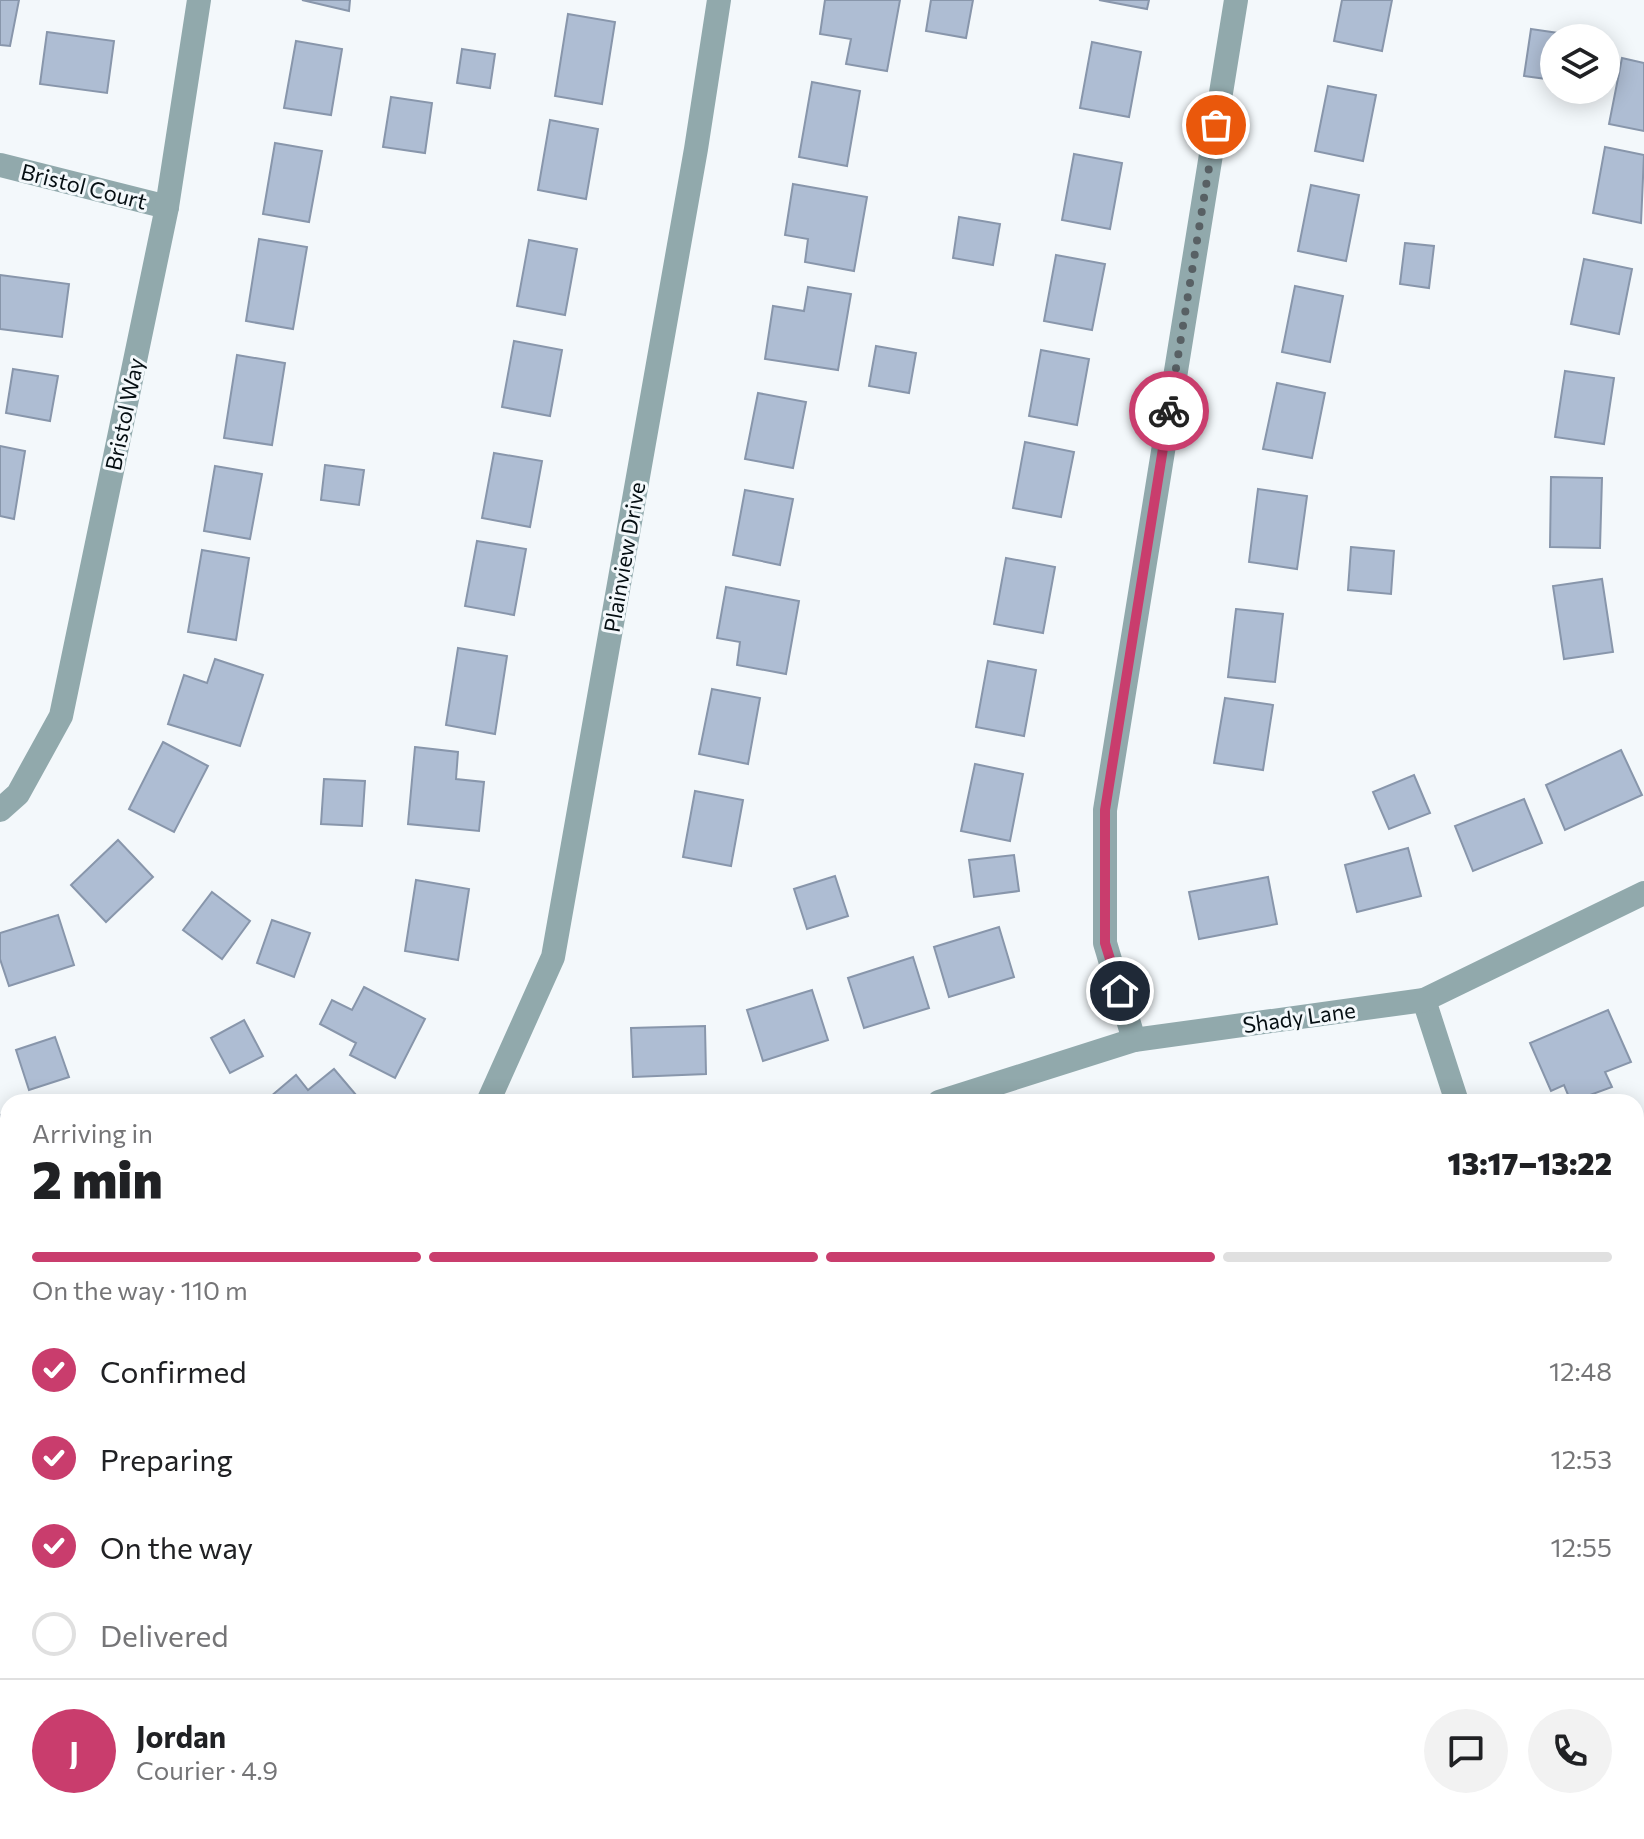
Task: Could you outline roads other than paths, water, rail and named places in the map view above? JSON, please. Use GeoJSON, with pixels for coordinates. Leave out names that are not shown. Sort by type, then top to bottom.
{"type":"FeatureCollection","features":[{"type":"Feature","properties":{"kind":"street","name":"Bristol Way"},"geometry":{"type":"LineString","coordinates":[[0,810],[18,794],[61,716],[167,207],[199,0]]}},
{"type":"Feature","properties":{"kind":"street","name":"Plainview Drive"},"geometry":{"type":"LineString","coordinates":[[492,1094],[553,957],[691,180],[719,0]]}},
{"type":"Feature","properties":{"kind":"street"},"geometry":{"type":"LineString","coordinates":[[1134,1040],[1105,943],[1105,810],[1236,0]]}},
{"type":"Feature","properties":{"kind":"street","name":"Bristol Court"},"geometry":{"type":"LineString","coordinates":[[0,165],[167,207]]}},
{"type":"Feature","properties":{"kind":"street","name":"Shady Lane"},"geometry":{"type":"LineString","coordinates":[[964,1094],[1134,1040],[1424,1000],[1644,893]]}},
{"type":"Feature","properties":{"kind":"street"},"geometry":{"type":"LineString","coordinates":[[1424,1000],[1454,1094]]}}]}
